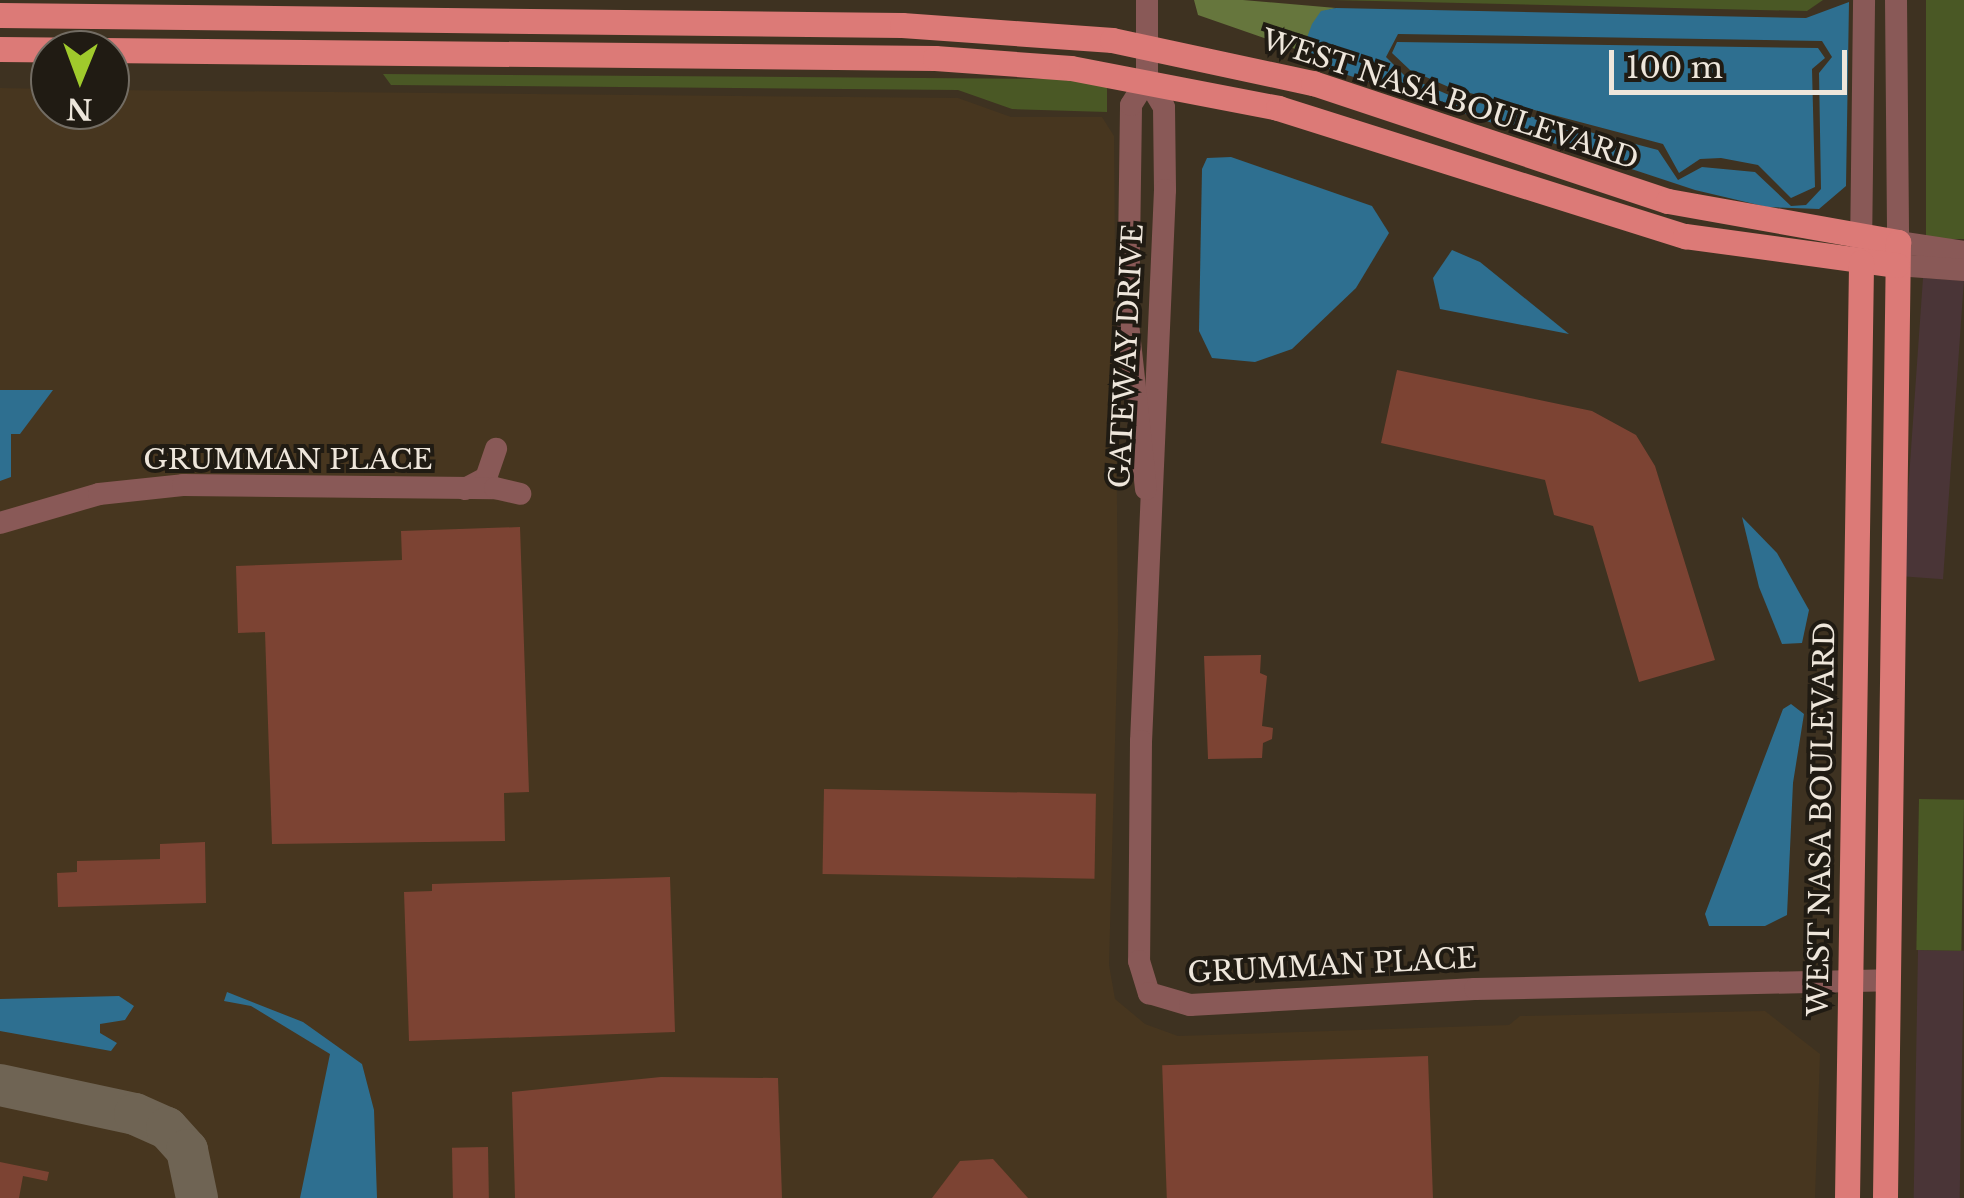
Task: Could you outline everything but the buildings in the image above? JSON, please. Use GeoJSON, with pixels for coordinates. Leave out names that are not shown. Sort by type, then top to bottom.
{"type":"FeatureCollection","features":[{"type":"Feature","properties":{"kind":"main road","name":"WEST NASA BOULEVARD"},"geometry":{"type":"LineString","coordinates":[[0,15],[946,26],[1147,45],[1312,83],[1668,201],[1862,235],[1898,253]]}},
{"type":"Feature","properties":{"kind":"main road"},"geometry":{"type":"LineString","coordinates":[[418,20],[418,52]]}},
{"type":"Feature","properties":{"kind":"main road"},"geometry":{"type":"LineString","coordinates":[[0,49],[935,58],[1148,79],[1320,120],[1654,229],[1862,262],[1898,253],[1885,1188]]}},
{"type":"Feature","properties":{"kind":"main road","name":"WEST NASA BOULEVARD"},"geometry":{"type":"LineString","coordinates":[[1847,1198],[1862,262]]}},
{"type":"Feature","properties":{"kind":"street","name":"GATEWAY DRIVE"},"geometry":{"type":"LineString","coordinates":[[1147,0],[1148,79],[1164,108],[1165,190],[1164,334],[1149,507]]}},
{"type":"Feature","properties":{"kind":"street"},"geometry":{"type":"LineString","coordinates":[[1862,262],[1864,0]]}},
{"type":"Feature","properties":{"kind":"street"},"geometry":{"type":"LineString","coordinates":[[1896,0],[1898,253]]}},
{"type":"Feature","properties":{"kind":"street","name":"GATEWAY DRIVE"},"geometry":{"type":"LineString","coordinates":[[1148,79],[1131,104],[1128,322],[1133,420],[1149,507]]}},
{"type":"Feature","properties":{"kind":"street"},"geometry":{"type":"LineString","coordinates":[[1898,253],[1964,252]]}},
{"type":"Feature","properties":{"kind":"street"},"geometry":{"type":"LineString","coordinates":[[1898,253],[1964,270]]}},
{"type":"Feature","properties":{"kind":"street","name":"GRUMMAN PLACE"},"geometry":{"type":"LineString","coordinates":[[461,490],[486,478],[496,449]]}},
{"type":"Feature","properties":{"kind":"street","name":"GRUMMAN PLACE"},"geometry":{"type":"LineString","coordinates":[[0,523],[142,488],[461,490],[520,494]]}},
{"type":"Feature","properties":{"kind":"street","name":"GRUMMAN PLACE"},"geometry":{"type":"LineString","coordinates":[[1149,507],[1139,961],[1144,986],[1156,998],[1190,1005],[1475,989],[1888,980]]}},
{"type":"Feature","properties":{"kind":"shaded area"},"geometry":{"type":"Polygon","coordinates":[[[0,88],[30,89],[30,130],[130,130],[130,90],[958,98],[1011,117],[1102,117],[1114,136],[1118,631],[1109,965],[1115,999],[1145,1024],[1178,1036],[1509,1025],[1520,1016],[1765,1011],[1820,1054],[1815,1198],[0,1198],[0,88]]]}},
{"type":"Feature","properties":{"kind":"shaded area"},"geometry":{"type":"Polygon","coordinates":[[[1923,278],[1964,281],[1943,579],[1902,576],[1923,278]]]}},
{"type":"Feature","properties":{"kind":"shaded area"},"geometry":{"type":"Polygon","coordinates":[[[1918,950],[1964,951],[1960,1198],[1914,1198],[1918,950]]]}},
{"type":"Feature","properties":{"kind":"green space"},"geometry":{"type":"Polygon","coordinates":[[[1194,0],[1336,8],[1321,12],[1301,51],[1198,15],[1194,0]]]}},
{"type":"Feature","properties":{"kind":"green space"},"geometry":{"type":"Polygon","coordinates":[[[1331,0],[1823,0],[1807,11],[1331,0]]]}},
{"type":"Feature","properties":{"kind":"green space"},"geometry":{"type":"Polygon","coordinates":[[[1926,0],[1964,0],[1964,239],[1926,239],[1926,0]]]}},
{"type":"Feature","properties":{"kind":"green space"},"geometry":{"type":"Polygon","coordinates":[[[383,74],[1059,79],[1107,85],[1107,112],[1012,109],[958,90],[391,85],[383,74]]]}},
{"type":"Feature","properties":{"kind":"green space"},"geometry":{"type":"Polygon","coordinates":[[[1919,799],[1964,800],[1961,951],[1916,950],[1919,799]]]}},
{"type":"Feature","properties":{"kind":"water"},"geometry":{"type":"Polygon","coordinates":[[[1849,2],[1846,186],[1819,209],[1767,207],[1695,190],[1299,59],[1321,11],[1336,8],[1806,18],[1849,2]],[[1398,34],[1386,57],[1405,76],[1449,95],[1658,150],[1678,180],[1702,167],[1755,172],[1791,206],[1806,205],[1821,189],[1819,73],[1832,57],[1822,41],[1398,34]]]}},
{"type":"Feature","properties":{"kind":"water"},"geometry":{"type":"Polygon","coordinates":[[[1397,42],[1818,48],[1825,58],[1812,69],[1815,187],[1791,198],[1758,165],[1721,158],[1700,159],[1679,173],[1663,144],[1451,88],[1410,70],[1392,53],[1397,42]]]}},
{"type":"Feature","properties":{"kind":"water"},"geometry":{"type":"Polygon","coordinates":[[[1231,157],[1372,206],[1389,233],[1356,288],[1292,349],[1255,362],[1212,358],[1199,331],[1202,169],[1207,158],[1231,157]]]}},
{"type":"Feature","properties":{"kind":"water"},"geometry":{"type":"Polygon","coordinates":[[[1452,250],[1480,262],[1569,334],[1440,309],[1433,278],[1452,250]]]}},
{"type":"Feature","properties":{"kind":"water"},"geometry":{"type":"Polygon","coordinates":[[[0,390],[53,390],[20,434],[11,434],[11,477],[0,481],[0,390]]]}},
{"type":"Feature","properties":{"kind":"water"},"geometry":{"type":"Polygon","coordinates":[[[1742,517],[1777,553],[1809,610],[1802,643],[1782,644],[1759,587],[1742,517]]]}},
{"type":"Feature","properties":{"kind":"water"},"geometry":{"type":"Polygon","coordinates":[[[1791,704],[1804,714],[1793,783],[1787,915],[1765,926],[1709,926],[1705,914],[1783,709],[1791,704]]]}},
{"type":"Feature","properties":{"kind":"water"},"geometry":{"type":"Polygon","coordinates":[[[227,992],[303,1022],[362,1064],[374,1110],[377,1198],[300,1198],[330,1054],[251,1006],[224,1001],[227,992]]]}},
{"type":"Feature","properties":{"kind":"water"},"geometry":{"type":"Polygon","coordinates":[[[119,996],[134,1006],[125,1020],[100,1024],[100,1033],[117,1043],[111,1051],[0,1031],[0,999],[119,996]]]}},
{"type":"Feature","properties":{"kind":"taxiway"},"geometry":{"type":"LineString","coordinates":[[0,1085],[135,1114],[167,1128],[187,1150],[197,1198]]}}]}
